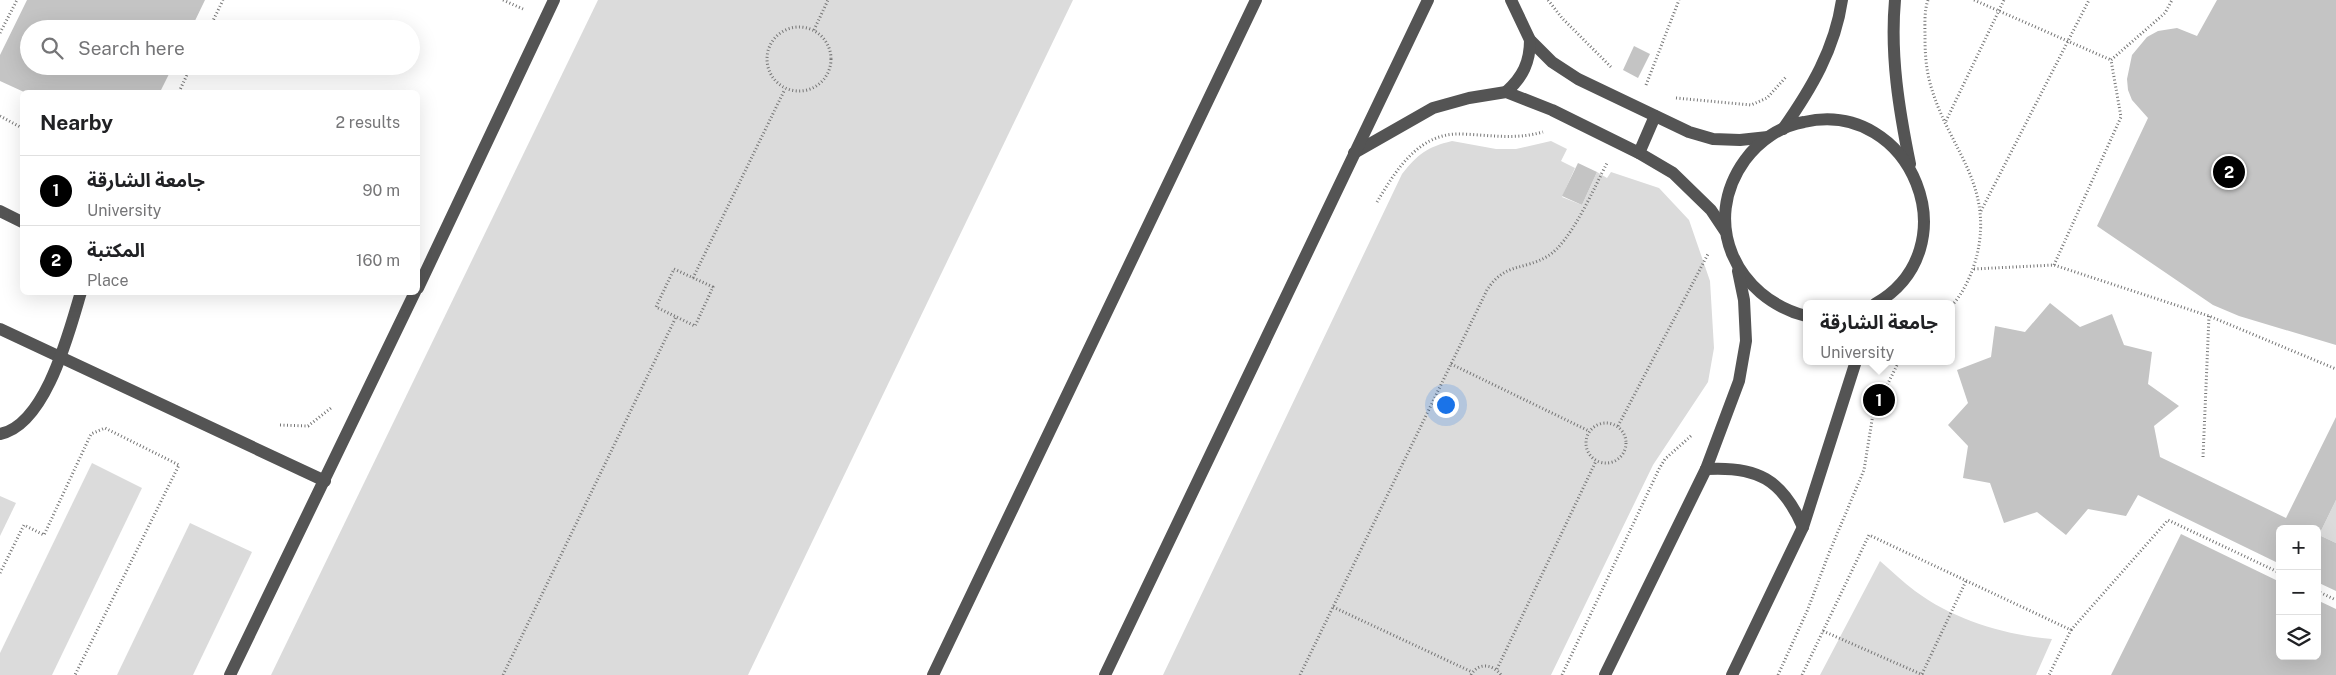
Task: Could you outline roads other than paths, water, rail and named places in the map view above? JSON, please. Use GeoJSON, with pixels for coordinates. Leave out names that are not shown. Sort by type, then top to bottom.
{"type":"FeatureCollection","features":[{"type":"Feature","properties":{"kind":"street"},"geometry":{"type":"LineString","coordinates":[[420,284],[554,0]]}},
{"type":"Feature","properties":{"kind":"street"},"geometry":{"type":"LineString","coordinates":[[933,675],[1256,0]]}},
{"type":"Feature","properties":{"kind":"street"},"geometry":{"type":"LineString","coordinates":[[1105,675],[1428,0]]}},
{"type":"Feature","properties":{"kind":"street"},"geometry":{"type":"LineString","coordinates":[[1511,0],[1530,40],[1564,71],[1689,132],[1713,139],[1740,140],[1768,137]]}},
{"type":"Feature","properties":{"kind":"street"},"geometry":{"type":"LineString","coordinates":[[1783,129],[1808,93],[1827,54],[1840,14],[1842,0]]}},
{"type":"Feature","properties":{"kind":"street"},"geometry":{"type":"LineString","coordinates":[[1888,300],[1912,267],[1922,244],[1923,209],[1921,193],[1911,169],[1900,119],[1894,68],[1895,0]]}},
{"type":"Feature","properties":{"kind":"street"},"geometry":{"type":"LineString","coordinates":[[1506,92],[1517,82],[1525,69],[1530,54],[1530,40]]}},
{"type":"Feature","properties":{"kind":"street"},"geometry":{"type":"LineString","coordinates":[[1354,152],[1433,108],[1468,98],[1506,92],[1552,110],[1673,172],[1694,190],[1712,210],[1726,232],[1737,266],[1744,300],[1744,349],[1739,382],[1706,470],[1605,675]]}},
{"type":"Feature","properties":{"kind":"street"},"geometry":{"type":"LineString","coordinates":[[1639,153],[1655,116]]}},
{"type":"Feature","properties":{"kind":"street"},"geometry":{"type":"LineString","coordinates":[[1726,232],[1725,211],[1730,189],[1735,176],[1751,152],[1768,137],[1803,122],[1824,119],[1845,121],[1858,125],[1883,138],[1899,152],[1911,169]]}},
{"type":"Feature","properties":{"kind":"street"},"geometry":{"type":"LineString","coordinates":[[0,211],[20,221]]}},
{"type":"Feature","properties":{"kind":"street"},"geometry":{"type":"LineString","coordinates":[[1737,266],[1750,285],[1768,300],[1788,311],[1803,315]]}},
{"type":"Feature","properties":{"kind":"street"},"geometry":{"type":"LineString","coordinates":[[1881,300],[1896,288]]}},
{"type":"Feature","properties":{"kind":"street"},"geometry":{"type":"LineString","coordinates":[[0,434],[9,433],[24,423],[35,409],[62,357],[80,295]]}},
{"type":"Feature","properties":{"kind":"street"},"geometry":{"type":"LineString","coordinates":[[230,675],[414,295]]}},
{"type":"Feature","properties":{"kind":"street"},"geometry":{"type":"LineString","coordinates":[[0,328],[325,481]]}},
{"type":"Feature","properties":{"kind":"street"},"geometry":{"type":"LineString","coordinates":[[1732,675],[1803,527],[1855,365]]}},
{"type":"Feature","properties":{"kind":"street"},"geometry":{"type":"LineString","coordinates":[[1706,470],[1730,468],[1755,473],[1769,481],[1793,504],[1803,527]]}},
{"type":"Feature","properties":{"kind":"place","name":"المكتبة"},"geometry":{"type":"Point","coordinates":[2229,172]}},
{"type":"Feature","properties":{"kind":"place","name":"جامعة الشارقة"},"geometry":{"type":"Point","coordinates":[1879,400]}}]}
